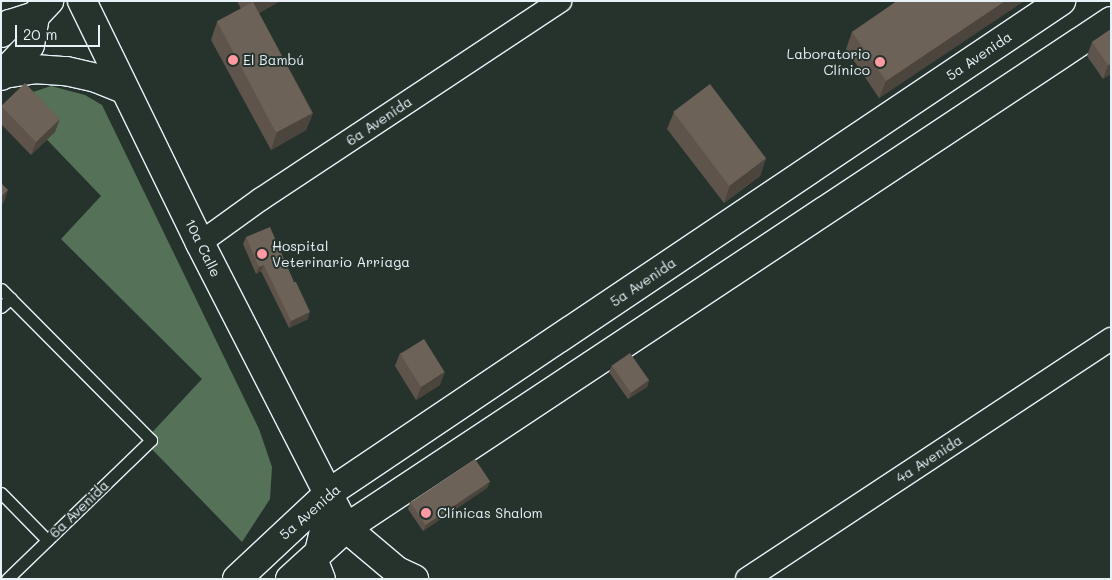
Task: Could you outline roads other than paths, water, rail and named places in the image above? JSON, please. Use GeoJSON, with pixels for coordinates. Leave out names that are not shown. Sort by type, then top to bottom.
{"type":"FeatureCollection","features":[{"type":"Feature","properties":{"kind":"main road","name":"10a Calle"},"geometry":{"type":"LineString","coordinates":[[82,1],[200,243],[330,492],[346,528]]}},
{"type":"Feature","properties":{"kind":"main road","name":"5a Avenida"},"geometry":{"type":"LineString","coordinates":[[237,579],[330,492],[1061,1]]}},
{"type":"Feature","properties":{"kind":"main road"},"geometry":{"type":"LineString","coordinates":[[2,75],[30,45],[19,18]]}},
{"type":"Feature","properties":{"kind":"main road"},"geometry":{"type":"LineString","coordinates":[[290,579],[320,568],[346,528],[1111,21]]}},
{"type":"Feature","properties":{"kind":"main road"},"geometry":{"type":"LineString","coordinates":[[2,75],[34,69],[66,71],[96,78],[125,90]]}},
{"type":"Feature","properties":{"kind":"main road"},"geometry":{"type":"LineString","coordinates":[[625,294],[648,327]]}},
{"type":"Feature","properties":{"kind":"main road"},"geometry":{"type":"LineString","coordinates":[[346,528],[397,571],[414,579]]}},
{"type":"Feature","properties":{"kind":"street","name":"6a Avenida"},"geometry":{"type":"LineString","coordinates":[[200,243],[262,199],[560,1]]}},
{"type":"Feature","properties":{"kind":"street","name":"4a Avenida"},"geometry":{"type":"LineString","coordinates":[[747,579],[1111,339]]}},
{"type":"Feature","properties":{"kind":"street"},"geometry":{"type":"LineString","coordinates":[[320,568],[330,492]]}},
{"type":"Feature","properties":{"kind":"lane"},"geometry":{"type":"LineString","coordinates":[[1,289],[11,298],[1,308]]}},
{"type":"Feature","properties":{"kind":"lane","name":"6a Avenida"},"geometry":{"type":"LineString","coordinates":[[7,579],[151,440],[11,298]]}},
{"type":"Feature","properties":{"kind":"lane"},"geometry":{"type":"LineString","coordinates":[[1,493],[47,540]]}},
{"type":"Feature","properties":{"kind":"place","name":"El Bambú"},"geometry":{"type":"Point","coordinates":[233,60]}},
{"type":"Feature","properties":{"kind":"place","name":"Laboratorio Clínico"},"geometry":{"type":"Point","coordinates":[880,62]}},
{"type":"Feature","properties":{"kind":"place","name":"Hospital Veterinario Arriaga"},"geometry":{"type":"Point","coordinates":[262,254]}},
{"type":"Feature","properties":{"kind":"place","name":"Clínicas Shalom"},"geometry":{"type":"Point","coordinates":[426,513]}}]}
